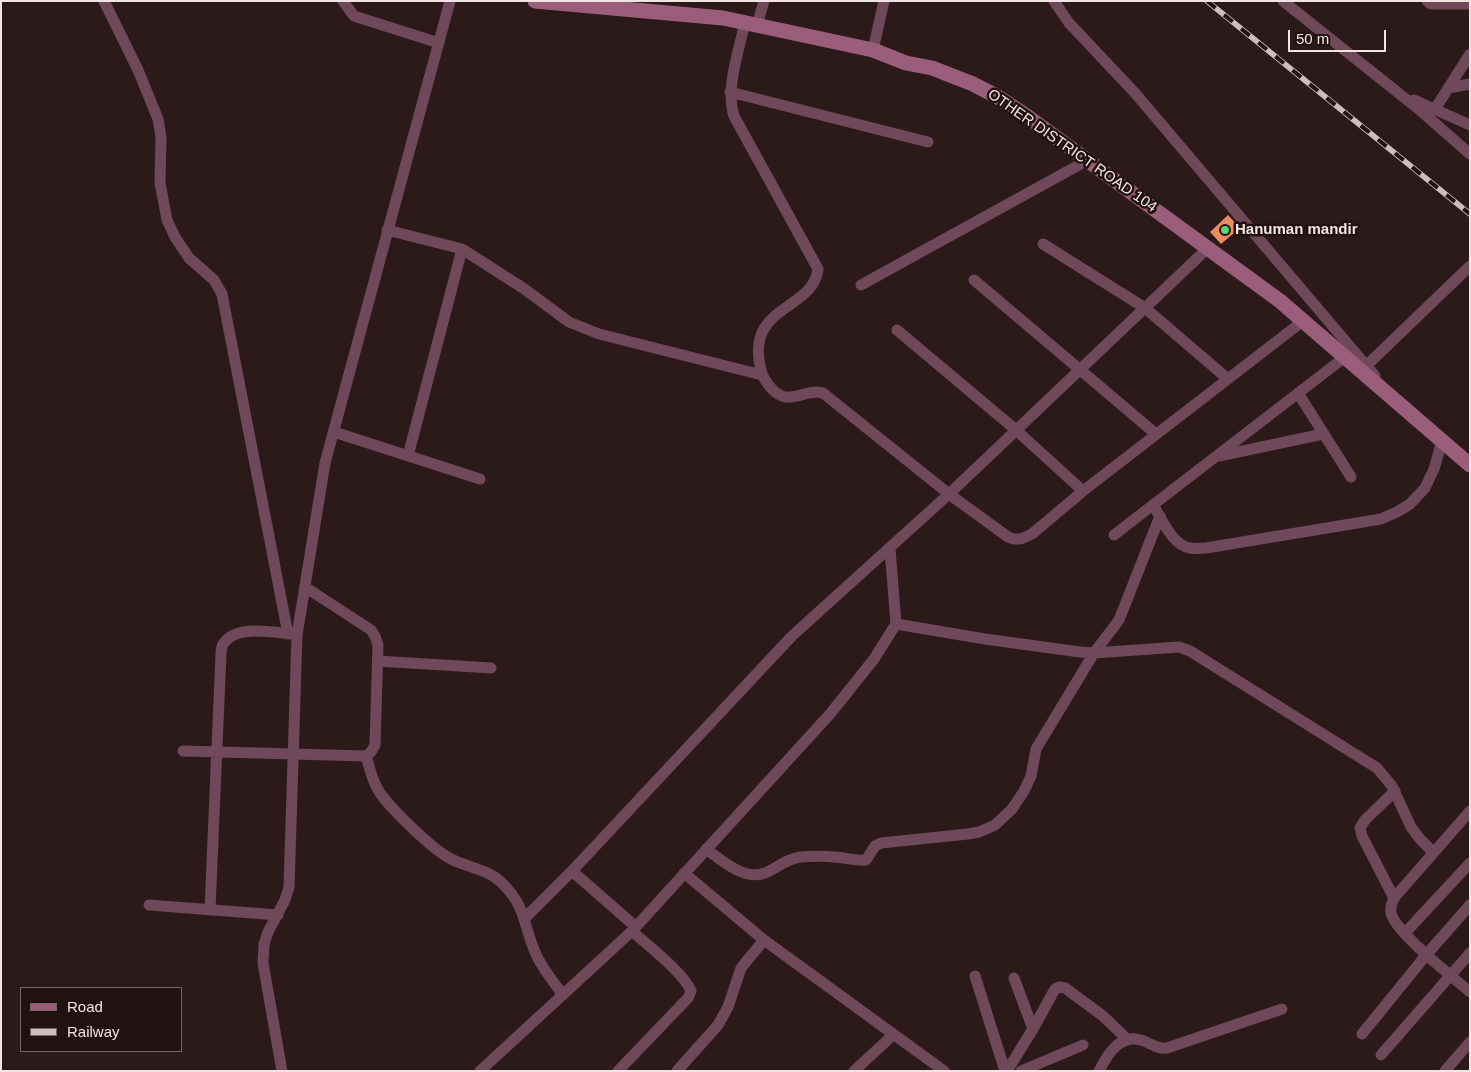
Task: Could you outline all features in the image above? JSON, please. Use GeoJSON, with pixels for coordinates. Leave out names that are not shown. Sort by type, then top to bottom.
{"type":"FeatureCollection","features":[{"type":"Feature","properties":{"kind":"street"},"geometry":{"type":"LineString","coordinates":[[104,1],[138,70],[158,119],[160,183],[167,220],[175,237],[189,258],[214,280],[222,294],[293,634],[293,755],[289,887],[285,900],[268,932],[264,944],[263,963],[282,1071]]}},
{"type":"Feature","properties":{"kind":"street"},"geometry":{"type":"LineString","coordinates":[[343,1],[354,16],[439,43]]}},
{"type":"Feature","properties":{"kind":"street"},"geometry":{"type":"LineString","coordinates":[[293,634],[305,587],[325,463],[450,1]]}},
{"type":"Feature","properties":{"kind":"street","name":"OTHER DISTRICT ROAD 104"},"geometry":{"type":"LineString","coordinates":[[535,1],[723,18],[873,50],[906,63],[932,68],[973,84],[998,97],[1088,160],[1280,301],[1470,465]]}},
{"type":"Feature","properties":{"kind":"street"},"geometry":{"type":"LineString","coordinates":[[764,1],[751,24],[730,92],[731,106],[734,116],[818,269],[817,278],[810,288],[774,316],[764,328],[759,340],[758,358],[762,374],[776,392],[783,397],[792,397],[815,391],[823,393],[949,494],[1008,537],[1021,539],[1032,534],[1083,491],[1303,321]]}},
{"type":"Feature","properties":{"kind":"street"},"geometry":{"type":"LineString","coordinates":[[873,50],[884,1]]}},
{"type":"Feature","properties":{"kind":"street"},"geometry":{"type":"LineString","coordinates":[[1054,1],[1069,23],[1135,93],[1398,403]]}},
{"type":"Feature","properties":{"kind":"street"},"geometry":{"type":"LineString","coordinates":[[1283,1],[1399,93],[1470,154]]}},
{"type":"Feature","properties":{"kind":"street"},"geometry":{"type":"LineString","coordinates":[[1427,1],[1432,4],[1470,4]]}},
{"type":"Feature","properties":{"kind":"street"},"geometry":{"type":"LineString","coordinates":[[1434,109],[1470,54]]}},
{"type":"Feature","properties":{"kind":"street"},"geometry":{"type":"LineString","coordinates":[[1448,88],[1470,84]]}},
{"type":"Feature","properties":{"kind":"street"},"geometry":{"type":"LineString","coordinates":[[730,92],[928,142]]}},
{"type":"Feature","properties":{"kind":"street"},"geometry":{"type":"LineString","coordinates":[[1399,93],[1470,125]]}},
{"type":"Feature","properties":{"kind":"street"},"geometry":{"type":"LineString","coordinates":[[861,285],[1088,160]]}},
{"type":"Feature","properties":{"kind":"street"},"geometry":{"type":"LineString","coordinates":[[388,230],[462,249],[523,288],[569,322],[599,334],[762,374]]}},
{"type":"Feature","properties":{"kind":"street"},"geometry":{"type":"LineString","coordinates":[[1043,244],[1145,308],[1228,379]]}},
{"type":"Feature","properties":{"kind":"street"},"geometry":{"type":"LineString","coordinates":[[525,918],[572,871],[792,636],[949,494],[1209,247]]}},
{"type":"Feature","properties":{"kind":"street"},"geometry":{"type":"LineString","coordinates":[[408,456],[462,249]]}},
{"type":"Feature","properties":{"kind":"street"},"geometry":{"type":"LineString","coordinates":[[1366,366],[1470,266]]}},
{"type":"Feature","properties":{"kind":"street"},"geometry":{"type":"LineString","coordinates":[[974,280],[1156,434]]}},
{"type":"Feature","properties":{"kind":"street"},"geometry":{"type":"LineString","coordinates":[[897,330],[1016,430],[1083,491]]}},
{"type":"Feature","properties":{"kind":"street"},"geometry":{"type":"LineString","coordinates":[[1114,535],[1345,357]]}},
{"type":"Feature","properties":{"kind":"street"},"geometry":{"type":"LineString","coordinates":[[1298,393],[1351,477]]}},
{"type":"Feature","properties":{"kind":"street"},"geometry":{"type":"LineString","coordinates":[[334,432],[480,479]]}},
{"type":"Feature","properties":{"kind":"street"},"geometry":{"type":"LineString","coordinates":[[1215,457],[1323,434]]}},
{"type":"Feature","properties":{"kind":"street"},"geometry":{"type":"LineString","coordinates":[[1153,505],[1174,539],[1191,549],[1381,519],[1410,504],[1424,488],[1434,469],[1442,441]]}},
{"type":"Feature","properties":{"kind":"street"},"geometry":{"type":"LineString","coordinates":[[706,849],[729,866],[756,875],[765,873],[789,860],[801,857],[835,857],[856,861],[866,860],[875,846],[881,843],[968,834],[979,832],[995,825],[1012,809],[1024,791],[1030,776],[1036,749],[1094,652],[1119,620],[1160,516]]}},
{"type":"Feature","properties":{"kind":"street"},"geometry":{"type":"LineString","coordinates":[[480,1071],[634,929],[830,714],[874,659],[896,624],[890,549]]}},
{"type":"Feature","properties":{"kind":"street"},"geometry":{"type":"LineString","coordinates":[[183,751],[366,756],[371,752],[375,745],[378,661],[376,636],[370,630],[305,587]]}},
{"type":"Feature","properties":{"kind":"street"},"geometry":{"type":"LineString","coordinates":[[896,624],[1072,651],[1094,652],[1179,647],[1190,651],[1377,768],[1395,791],[1411,827],[1433,852]]}},
{"type":"Feature","properties":{"kind":"street"},"geometry":{"type":"LineString","coordinates":[[210,909],[223,643],[234,634],[250,631],[293,634]]}},
{"type":"Feature","properties":{"kind":"street"},"geometry":{"type":"LineString","coordinates":[[378,661],[491,668]]}},
{"type":"Feature","properties":{"kind":"street"},"geometry":{"type":"LineString","coordinates":[[366,756],[377,788],[389,806],[438,850],[449,858],[489,873],[502,883],[515,898],[525,918],[533,948],[563,995]]}},
{"type":"Feature","properties":{"kind":"street"},"geometry":{"type":"LineString","coordinates":[[1394,898],[1362,836],[1360,828],[1365,820],[1395,791]]}},
{"type":"Feature","properties":{"kind":"street"},"geometry":{"type":"LineString","coordinates":[[1470,810],[1394,898],[1391,907],[1391,914],[1396,924],[1470,992]]}},
{"type":"Feature","properties":{"kind":"street"},"geometry":{"type":"LineString","coordinates":[[1405,933],[1470,863]]}},
{"type":"Feature","properties":{"kind":"street"},"geometry":{"type":"LineString","coordinates":[[572,871],[634,929],[689,984],[691,990],[688,998],[618,1071]]}},
{"type":"Feature","properties":{"kind":"street"},"geometry":{"type":"LineString","coordinates":[[684,872],[764,940],[944,1071]]}},
{"type":"Feature","properties":{"kind":"street"},"geometry":{"type":"LineString","coordinates":[[149,905],[278,915]]}},
{"type":"Feature","properties":{"kind":"street"},"geometry":{"type":"LineString","coordinates":[[1362,1034],[1427,954],[1470,905]]}},
{"type":"Feature","properties":{"kind":"street"},"geometry":{"type":"LineString","coordinates":[[677,1071],[718,1025],[728,1007],[741,968],[764,940]]}},
{"type":"Feature","properties":{"kind":"street"},"geometry":{"type":"LineString","coordinates":[[1381,1055],[1470,953]]}},
{"type":"Feature","properties":{"kind":"street"},"geometry":{"type":"LineString","coordinates":[[975,976],[1006,1071]]}},
{"type":"Feature","properties":{"kind":"street"},"geometry":{"type":"LineString","coordinates":[[1014,978],[1033,1029]]}},
{"type":"Feature","properties":{"kind":"street"},"geometry":{"type":"LineString","coordinates":[[1006,1071],[1033,1029],[1055,989],[1059,987],[1065,988],[1103,1016],[1128,1040]]}},
{"type":"Feature","properties":{"kind":"street"},"geometry":{"type":"LineString","coordinates":[[1099,1071],[1112,1049],[1119,1043],[1128,1040],[1142,1040],[1160,1049],[1167,1048],[1282,1009]]}},
{"type":"Feature","properties":{"kind":"street"},"geometry":{"type":"LineString","coordinates":[[854,1071],[893,1035]]}},
{"type":"Feature","properties":{"kind":"street"},"geometry":{"type":"LineString","coordinates":[[1445,1071],[1470,1042]]}},
{"type":"Feature","properties":{"kind":"street"},"geometry":{"type":"LineString","coordinates":[[1023,1070],[1083,1044]]}},
{"type":"Feature","properties":{"kind":"building","name":"Hanuman mandir"},"geometry":{"type":"Polygon","coordinates":[[[1228,215],[1240,228],[1221,244],[1210,232],[1228,215]]]}},
{"type":"Feature","properties":{"kind":"railway"},"geometry":{"type":"LineString","coordinates":[[1207,1],[1470,214]]}},
{"type":"Feature","properties":{"kind":"place","name":"Hanuman mandir"},"geometry":{"type":"Point","coordinates":[1225,230]}}]}
